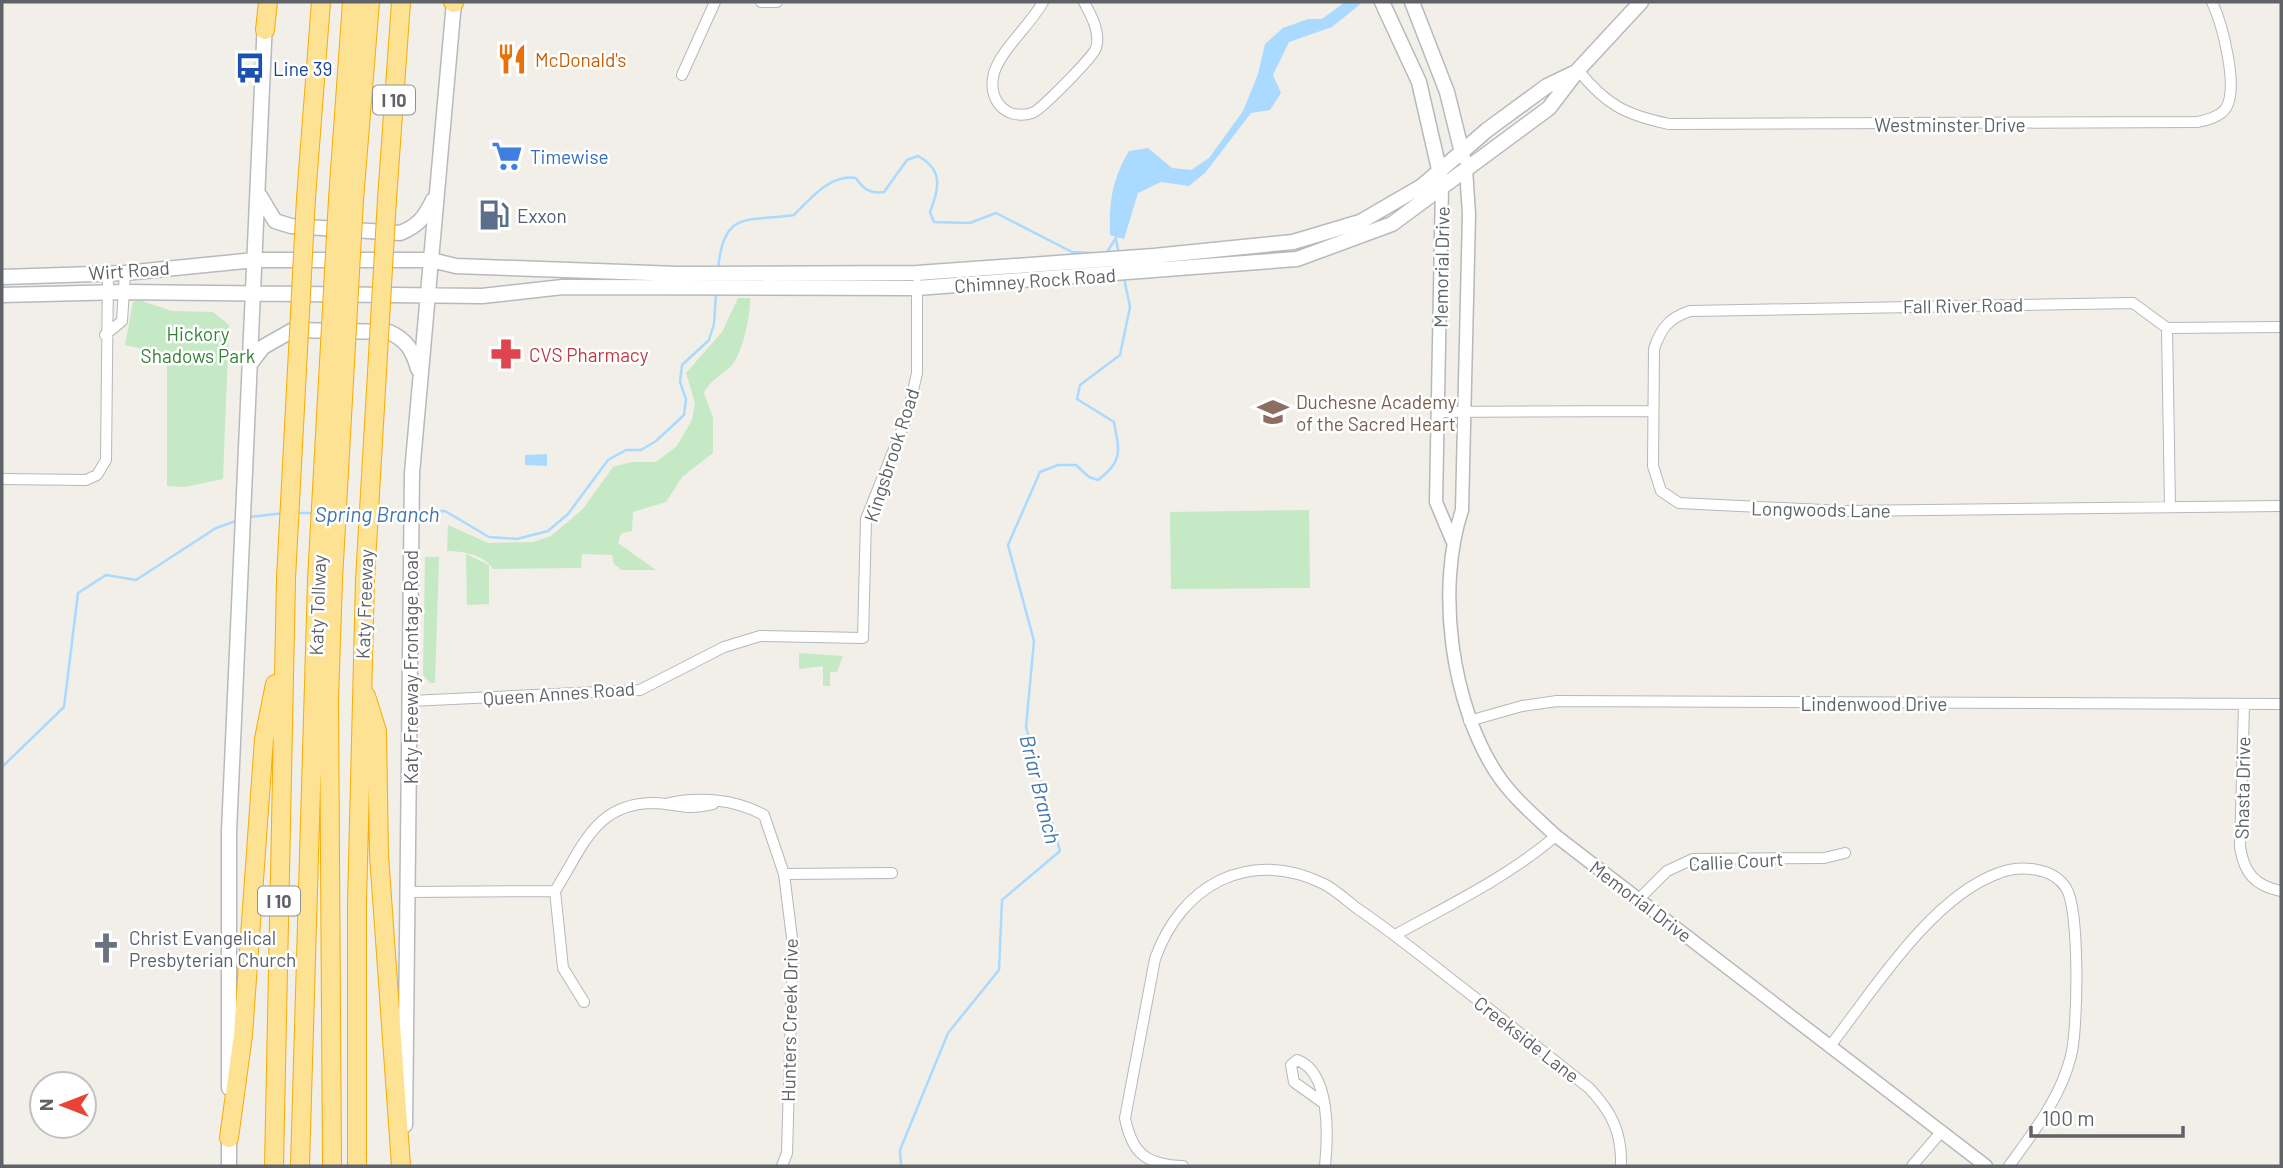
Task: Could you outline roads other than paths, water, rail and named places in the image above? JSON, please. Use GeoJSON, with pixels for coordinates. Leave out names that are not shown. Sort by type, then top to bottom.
{"type":"FeatureCollection","features":[{"type":"Feature","properties":{"kind":"highway"},"geometry":{"type":"LineString","coordinates":[[265,30],[267,2]]}},
{"type":"Feature","properties":{"kind":"highway","name":"I 10"},"geometry":{"type":"LineString","coordinates":[[274,1166],[286,579],[306,198],[321,2]]}},
{"type":"Feature","properties":{"kind":"highway","name":"Katy Tollway"},"geometry":{"type":"LineString","coordinates":[[300,1166],[325,580],[346,200],[352,2]]}},
{"type":"Feature","properties":{"kind":"highway","name":"Katy Tollway"},"geometry":{"type":"LineString","coordinates":[[346,200],[370,2]]}},
{"type":"Feature","properties":{"kind":"highway","name":"Katy Freeway"},"geometry":{"type":"LineString","coordinates":[[357,1166],[361,681],[387,199],[401,2]]}},
{"type":"Feature","properties":{"kind":"highway","name":"Katy Tollway"},"geometry":{"type":"LineString","coordinates":[[325,580],[329,701],[332,1166]]}},
{"type":"Feature","properties":{"kind":"highway"},"geometry":{"type":"LineString","coordinates":[[229,1138],[243,1035],[264,739],[284,636]]}},
{"type":"Feature","properties":{"kind":"highway"},"geometry":{"type":"LineString","coordinates":[[361,681],[377,731],[379,855],[403,1166]]}},
{"type":"Feature","properties":{"kind":"main road","name":"Katy Freeway Frontage Road"},"geometry":{"type":"LineString","coordinates":[[403,1166],[409,892],[412,473],[454,2]]}},
{"type":"Feature","properties":{"kind":"main road","name":"Memorial Drive"},"geometry":{"type":"LineString","coordinates":[[1382,2],[1419,82],[1441,170],[1442,186]]}},
{"type":"Feature","properties":{"kind":"main road","name":"Memorial Drive"},"geometry":{"type":"LineString","coordinates":[[1412,2],[1447,92],[1466,169]]}},
{"type":"Feature","properties":{"kind":"main road","name":"Chimney Rock Road"},"geometry":{"type":"LineString","coordinates":[[429,294],[482,296],[523,289],[917,288],[1025,273],[1155,264],[1245,265],[1297,259],[1392,224],[1549,108],[1578,70],[1641,2]]}},
{"type":"Feature","properties":{"kind":"main road"},"geometry":{"type":"LineString","coordinates":[[229,1166],[229,832],[265,30]]}},
{"type":"Feature","properties":{"kind":"main road","name":"Chimney Rock Road"},"geometry":{"type":"LineString","coordinates":[[1155,264],[1320,236],[1360,222],[1422,186],[1461,152],[1547,86],[1578,70]]}},
{"type":"Feature","properties":{"kind":"main road"},"geometry":{"type":"LineString","coordinates":[[258,192],[275,221],[291,226],[400,233],[414,228],[426,215],[437,193]]}},
{"type":"Feature","properties":{"kind":"main road"},"geometry":{"type":"LineString","coordinates":[[1244,248],[1245,265]]}},
{"type":"Feature","properties":{"kind":"main road","name":"Wirt Road"},"geometry":{"type":"LineString","coordinates":[[2,277],[125,273],[255,260],[431,260]]}},
{"type":"Feature","properties":{"kind":"main road","name":"Chimney Rock Road"},"geometry":{"type":"LineString","coordinates":[[431,260],[456,266],[678,274],[1025,273]]}},
{"type":"Feature","properties":{"kind":"main road"},"geometry":{"type":"LineString","coordinates":[[588,271],[588,289]]}},
{"type":"Feature","properties":{"kind":"main road","name":"Wirt Road"},"geometry":{"type":"LineString","coordinates":[[2,295],[108,292],[429,294]]}},
{"type":"Feature","properties":{"kind":"main road"},"geometry":{"type":"LineString","coordinates":[[250,364],[268,343],[293,330],[389,332],[403,338],[414,354],[421,377]]}},
{"type":"Feature","properties":{"kind":"street"},"geometry":{"type":"LineString","coordinates":[[682,75],[715,2]]}},
{"type":"Feature","properties":{"kind":"street"},"geometry":{"type":"LineString","coordinates":[[761,2],[777,2]]}},
{"type":"Feature","properties":{"kind":"street"},"geometry":{"type":"LineString","coordinates":[[1043,2],[994,71],[992,91],[999,107],[1015,115],[1035,113],[1096,50],[1097,36],[1084,2]]}},
{"type":"Feature","properties":{"kind":"street","name":"Westminster Drive"},"geometry":{"type":"LineString","coordinates":[[1578,70],[1596,94],[1619,109],[1640,118],[1670,124],[2197,122],[2212,118],[2225,110],[2230,97],[2232,80],[2215,2]]}},
{"type":"Feature","properties":{"kind":"street","name":"Memorial Drive"},"geometry":{"type":"LineString","coordinates":[[1466,169],[1469,214],[1462,510],[1452,540],[1451,611],[1456,670],[1469,721],[1508,789],[1556,836],[1986,1166]]}},
{"type":"Feature","properties":{"kind":"street","name":"Memorial Drive"},"geometry":{"type":"LineString","coordinates":[[1442,186],[1436,502],[1452,540]]}},
{"type":"Feature","properties":{"kind":"street"},"geometry":{"type":"LineString","coordinates":[[2,479],[86,480],[103,469],[106,460],[105,335],[108,273]]}},
{"type":"Feature","properties":{"kind":"street"},"geometry":{"type":"LineString","coordinates":[[105,335],[122,321],[125,273]]}},
{"type":"Feature","properties":{"kind":"street","name":"Kingsbrook Road"},"geometry":{"type":"LineString","coordinates":[[863,638],[866,519],[907,417],[917,373],[917,273]]}},
{"type":"Feature","properties":{"kind":"street","name":"Fall River Road"},"geometry":{"type":"LineString","coordinates":[[1653,411],[1654,349],[1659,334],[1677,315],[1690,311],[2133,303],[2167,328]]}},
{"type":"Feature","properties":{"kind":"street"},"geometry":{"type":"LineString","coordinates":[[2170,507],[2167,328],[2281,327]]}},
{"type":"Feature","properties":{"kind":"street"},"geometry":{"type":"LineString","coordinates":[[1438,412],[1653,411]]}},
{"type":"Feature","properties":{"kind":"street","name":"Longwoods Lane"},"geometry":{"type":"LineString","coordinates":[[1653,411],[1653,466],[1661,491],[1679,503],[1842,511],[2281,506]]}},
{"type":"Feature","properties":{"kind":"street","name":"Queen Annes Road"},"geometry":{"type":"LineString","coordinates":[[411,701],[640,690],[724,647],[760,636],[863,638]]}},
{"type":"Feature","properties":{"kind":"street","name":"Lindenwood Drive"},"geometry":{"type":"LineString","coordinates":[[1469,721],[1522,706],[1557,701],[2281,704]]}},
{"type":"Feature","properties":{"kind":"street","name":"Shasta Drive"},"geometry":{"type":"LineString","coordinates":[[2244,705],[2240,847],[2243,865],[2263,887],[2281,891]]}},
{"type":"Feature","properties":{"kind":"street","name":"Hunters Creek Drive"},"geometry":{"type":"LineString","coordinates":[[555,891],[597,824],[613,810],[639,803],[665,804],[691,798],[746,806],[764,815],[784,874],[793,946],[787,1153],[782,1166]]}},
{"type":"Feature","properties":{"kind":"street"},"geometry":{"type":"LineString","coordinates":[[1395,935],[1468,898],[1522,864],[1556,836]]}},
{"type":"Feature","properties":{"kind":"street","name":"Callie Court"},"geometry":{"type":"LineString","coordinates":[[1639,899],[1667,871],[1693,859],[1824,858],[1845,853]]}},
{"type":"Feature","properties":{"kind":"street"},"geometry":{"type":"LineString","coordinates":[[1830,1046],[1904,949],[1963,893],[1998,873],[2021,868],[2051,873],[2067,888],[2074,920],[2075,1021],[2071,1055],[2056,1099],[2009,1166]]}},
{"type":"Feature","properties":{"kind":"street","name":"Creekside Lane"},"geometry":{"type":"LineString","coordinates":[[1183,1166],[1150,1161],[1133,1143],[1125,1118],[1155,959],[1163,936],[1178,912],[1196,894],[1230,876],[1264,870],[1306,877],[1325,885],[1395,935],[1589,1088],[1615,1120],[1622,1144],[1621,1166]]}},
{"type":"Feature","properties":{"kind":"street"},"geometry":{"type":"LineString","coordinates":[[784,874],[892,873]]}},
{"type":"Feature","properties":{"kind":"street"},"geometry":{"type":"LineString","coordinates":[[409,892],[555,891],[563,968],[584,1002]]}},
{"type":"Feature","properties":{"kind":"street"},"geometry":{"type":"LineString","coordinates":[[1322,1102],[1327,1119],[1325,1166]]}},
{"type":"Feature","properties":{"kind":"street"},"geometry":{"type":"LineString","coordinates":[[1912,1166],[1941,1132]]}},
{"type":"Feature","properties":{"kind":"water"},"geometry":{"type":"Polygon","coordinates":[[[1345,2],[1363,2],[1332,27],[1289,42],[1273,75],[1281,93],[1270,110],[1251,113],[1205,173],[1189,186],[1161,182],[1138,193],[1124,239],[1110,235],[1113,192],[1129,151],[1148,148],[1172,168],[1191,170],[1209,158],[1243,111],[1258,74],[1265,44],[1283,28],[1308,19],[1322,19],[1345,2]]]}},
{"type":"Feature","properties":{"kind":"water"},"geometry":{"type":"Polygon","coordinates":[[[547,454],[547,466],[525,465],[525,455],[547,454]]]}},
{"type":"Feature","properties":{"kind":"waterway","name":"Spring Branch"},"geometry":{"type":"LineString","coordinates":[[718,270],[725,237],[740,222],[794,215],[829,183],[847,178],[856,178],[864,188],[871,191],[884,192],[907,160],[918,156],[926,161],[936,174],[936,196],[930,212],[934,222],[970,223],[996,213],[1072,252],[1093,253]]}},
{"type":"Feature","properties":{"kind":"waterway","name":"Spring Branch"},"geometry":{"type":"LineString","coordinates":[[1106,254],[1117,236]]}},
{"type":"Feature","properties":{"kind":"waterway","name":"Briar Branch"},"geometry":{"type":"LineString","coordinates":[[1116,240],[1119,254]]}},
{"type":"Feature","properties":{"kind":"waterway","name":"Briar Branch"},"geometry":{"type":"LineString","coordinates":[[901,1166],[900,1150],[948,1033],[999,970],[1002,900],[1060,851],[1026,727],[1034,641],[1008,545],[1040,472],[1058,465],[1076,465],[1089,477],[1098,480],[1116,461],[1118,448],[1114,422],[1077,399],[1080,385],[1120,355],[1130,307],[1124,278]]}},
{"type":"Feature","properties":{"kind":"waterway","name":"Spring Branch"},"geometry":{"type":"LineString","coordinates":[[417,512],[445,511],[489,537],[517,539],[548,531],[568,514],[608,460],[626,450],[641,450],[656,441],[684,415],[686,399],[680,382],[682,365],[709,340],[714,324],[716,294]]}},
{"type":"Feature","properties":{"kind":"waterway","name":"Spring Branch"},"geometry":{"type":"LineString","coordinates":[[343,512],[361,512]]}},
{"type":"Feature","properties":{"kind":"waterway","name":"Spring Branch"},"geometry":{"type":"LineString","coordinates":[[375,512],[407,512]]}},
{"type":"Feature","properties":{"kind":"waterway","name":"Spring Branch"},"geometry":{"type":"LineString","coordinates":[[249,517],[284,513]]}},
{"type":"Feature","properties":{"kind":"waterway","name":"Spring Branch"},"geometry":{"type":"LineString","coordinates":[[298,513],[316,513]]}},
{"type":"Feature","properties":{"kind":"waterway","name":"Spring Branch"},"geometry":{"type":"LineString","coordinates":[[2,767],[64,707],[78,593],[106,575],[136,580],[216,528],[236,521]]}},
{"type":"Feature","properties":{"kind":"place","name":"McDonald's"},"geometry":{"type":"Point","coordinates":[512,59]}},
{"type":"Feature","properties":{"kind":"place","name":"Line 39"},"geometry":{"type":"Point","coordinates":[250,68]}},
{"type":"Feature","properties":{"kind":"place","name":"Timewise"},"geometry":{"type":"Point","coordinates":[507,156]}},
{"type":"Feature","properties":{"kind":"place","name":"Exxon"},"geometry":{"type":"Point","coordinates":[494,215]}},
{"type":"Feature","properties":{"kind":"place","name":"CVS Pharmacy"},"geometry":{"type":"Point","coordinates":[506,354]}},
{"type":"Feature","properties":{"kind":"place","name":"Duchesne Academy of the Sacred Heart"},"geometry":{"type":"Point","coordinates":[1273,412]}},
{"type":"Feature","properties":{"kind":"place","name":"Christ Evangelical Presbyterian Church"},"geometry":{"type":"Point","coordinates":[106,948]}},
{"type":"Feature","properties":{"kind":"park label","name":"Hickory Shadows Park"},"geometry":{"type":"Point","coordinates":[198,344]}}]}
